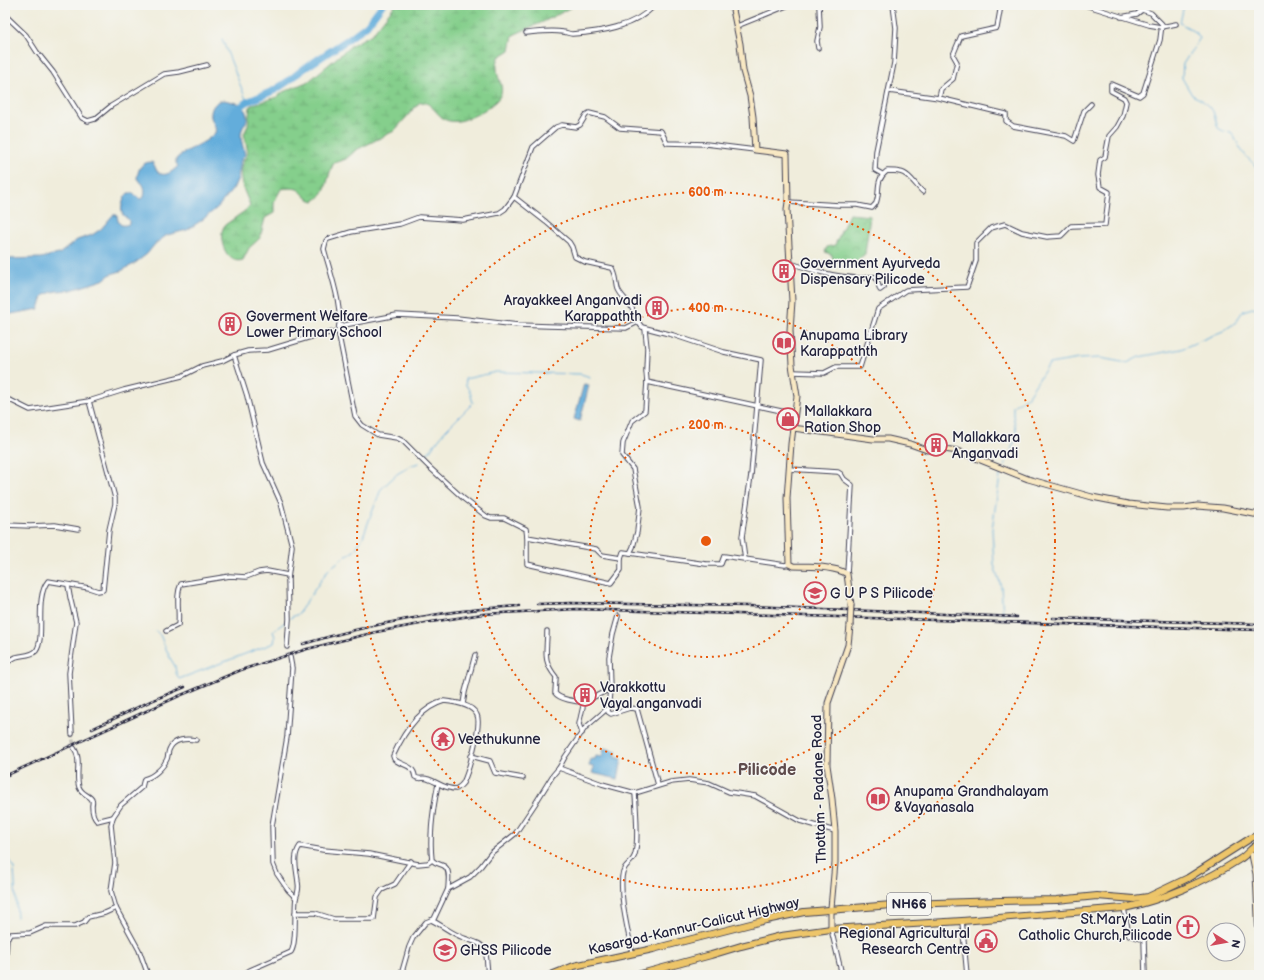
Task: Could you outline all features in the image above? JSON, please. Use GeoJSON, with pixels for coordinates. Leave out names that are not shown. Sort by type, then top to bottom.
{"type":"FeatureCollection","features":[{"type":"Feature","properties":{"kind":"highway","name":"Kasargod-Kannur-Calicut Highway"},"geometry":{"type":"LineString","coordinates":[[551,975],[574,966],[684,942],[766,920],[804,912],[926,904],[1057,900],[1097,896],[1134,899],[1148,897],[1188,878],[1251,838],[1259,835]]}},
{"type":"Feature","properties":{"kind":"highway","name":"NH66"},"geometry":{"type":"LineString","coordinates":[[637,975],[781,936],[831,929],[962,921],[1124,908],[1144,904],[1179,890],[1241,859],[1259,844]]}},
{"type":"Feature","properties":{"kind":"street"},"geometry":{"type":"LineString","coordinates":[[526,32],[563,32],[570,34],[597,31],[625,24],[640,17],[655,5]]}},
{"type":"Feature","properties":{"kind":"street"},"geometry":{"type":"LineString","coordinates":[[732,5],[740,44],[743,71],[750,96],[755,150]]}},
{"type":"Feature","properties":{"kind":"street"},"geometry":{"type":"LineString","coordinates":[[736,26],[788,5]]}},
{"type":"Feature","properties":{"kind":"street"},"geometry":{"type":"LineString","coordinates":[[818,48],[817,41],[820,27],[819,5]]}},
{"type":"Feature","properties":{"kind":"street"},"geometry":{"type":"LineString","coordinates":[[882,174],[875,170],[876,151],[894,63],[896,28],[893,5]]}},
{"type":"Feature","properties":{"kind":"street"},"geometry":{"type":"LineString","coordinates":[[939,98],[941,88],[953,79],[957,62],[952,55],[961,36],[998,28],[1001,5]]}},
{"type":"Feature","properties":{"kind":"street"},"geometry":{"type":"LineString","coordinates":[[1085,5],[1149,25],[1162,27],[1176,24]]}},
{"type":"Feature","properties":{"kind":"street"},"geometry":{"type":"LineString","coordinates":[[793,372],[824,374],[836,367],[860,367],[878,309],[906,290],[966,287],[976,261],[976,243],[991,228],[1005,224],[1022,232],[1047,237],[1061,236],[1071,226],[1105,225],[1109,192],[1100,186],[1098,175],[1100,160],[1105,157],[1109,136],[1117,127],[1123,116],[1126,102],[1124,98],[1111,91],[1112,84],[1140,96],[1143,93],[1160,40],[1162,27],[1162,24],[1151,13],[1142,10],[1137,14],[1121,17]]}},
{"type":"Feature","properties":{"kind":"street"},"geometry":{"type":"LineString","coordinates":[[5,15],[26,36],[54,72],[82,118],[88,121],[95,119],[111,106],[164,74],[180,72],[207,65]]}},
{"type":"Feature","properties":{"kind":"street"},"geometry":{"type":"LineString","coordinates":[[889,91],[939,98],[1006,114],[1006,121],[1013,126],[1066,136],[1074,141],[1084,111],[1091,104]]}},
{"type":"Feature","properties":{"kind":"street"},"geometry":{"type":"LineString","coordinates":[[789,469],[838,472],[852,485],[847,574],[833,569],[793,566],[789,564],[785,565],[724,556],[721,564],[706,564],[624,552],[621,558],[621,570],[612,583],[527,564],[526,529],[504,518],[491,518],[486,516],[464,499],[403,441],[397,438],[378,435],[362,425],[355,416],[338,332],[339,326],[336,295],[324,249],[326,242],[328,239],[350,232],[400,224],[419,217],[464,220],[499,213],[505,209],[514,197],[533,147],[556,127],[562,125],[576,127],[580,126],[586,115],[589,113],[605,117],[620,128],[661,131],[667,143],[706,144],[787,154],[787,209],[792,301],[790,330],[793,372],[797,396],[792,428],[786,498],[789,564]]}},
{"type":"Feature","properties":{"kind":"street"},"geometry":{"type":"LineString","coordinates":[[788,202],[857,205],[872,208],[876,202],[878,185],[882,174],[886,171],[901,172],[908,176],[923,192]]}},
{"type":"Feature","properties":{"kind":"street"},"geometry":{"type":"LineString","coordinates":[[514,197],[569,242],[572,247],[574,257],[585,262],[612,268],[614,270],[618,289],[632,309],[642,328],[673,335],[724,352],[761,360],[751,475],[742,537],[745,560]]}},
{"type":"Feature","properties":{"kind":"street"},"geometry":{"type":"LineString","coordinates":[[790,263],[812,270],[859,279],[872,276],[876,277],[880,290],[884,287]]}},
{"type":"Feature","properties":{"kind":"street"},"geometry":{"type":"LineString","coordinates":[[339,326],[397,315],[457,318],[518,325],[548,326],[626,328],[638,322]]}},
{"type":"Feature","properties":{"kind":"street"},"geometry":{"type":"LineString","coordinates":[[630,553],[637,532],[640,507],[633,469],[622,455],[623,443],[632,421],[645,412],[647,348],[645,329]]}},
{"type":"Feature","properties":{"kind":"street"},"geometry":{"type":"LineString","coordinates":[[5,399],[30,410],[89,401],[124,390],[182,376],[202,366],[222,362],[234,355],[248,351],[268,350],[338,332]]}},
{"type":"Feature","properties":{"kind":"street"},"geometry":{"type":"LineString","coordinates":[[234,355],[247,396],[263,463],[281,503],[292,546],[288,575],[289,620],[287,646]]}},
{"type":"Feature","properties":{"kind":"street"},"geometry":{"type":"LineString","coordinates":[[647,382],[795,414]]}},
{"type":"Feature","properties":{"kind":"street"},"geometry":{"type":"LineString","coordinates":[[5,664],[15,658],[35,652],[37,649],[40,633],[40,607],[46,583],[48,581],[98,591],[103,590],[109,530],[115,504],[112,486],[89,401]]}},
{"type":"Feature","properties":{"kind":"street"},"geometry":{"type":"LineString","coordinates":[[792,428],[873,439],[888,439],[927,450],[944,449],[958,451],[1028,479],[1092,497],[1128,504],[1167,508],[1197,506],[1222,508],[1259,515]]}},
{"type":"Feature","properties":{"kind":"street"},"geometry":{"type":"LineString","coordinates":[[5,525],[55,525],[78,529]]}},
{"type":"Feature","properties":{"kind":"street"},"geometry":{"type":"LineString","coordinates":[[527,537],[596,549],[602,554],[621,558]]}},
{"type":"Feature","properties":{"kind":"street"},"geometry":{"type":"LineString","coordinates":[[166,631],[178,625],[178,592],[181,584],[230,576],[246,577],[266,571],[288,575]]}},
{"type":"Feature","properties":{"kind":"street","name":"Thottam - Padane Road"},"geometry":{"type":"LineString","coordinates":[[831,929],[835,863],[835,831],[827,765],[828,703],[848,644],[851,605],[847,574]]}},
{"type":"Feature","properties":{"kind":"street"},"geometry":{"type":"LineString","coordinates":[[68,585],[76,622],[69,673],[72,734]]}},
{"type":"Feature","properties":{"kind":"street"},"geometry":{"type":"LineString","coordinates":[[618,616],[609,657],[610,689],[608,712],[611,714],[630,708],[637,709],[658,785]]}},
{"type":"Feature","properties":{"kind":"street"},"geometry":{"type":"LineString","coordinates":[[547,631],[545,655],[549,668],[556,677],[555,693],[557,696],[584,702],[610,689],[638,688]]}},
{"type":"Feature","properties":{"kind":"street"},"geometry":{"type":"LineString","coordinates":[[463,704],[475,655]]}},
{"type":"Feature","properties":{"kind":"street"},"geometry":{"type":"LineString","coordinates":[[290,657],[292,668],[287,737],[272,826],[273,864],[277,874],[288,890],[296,898]]}},
{"type":"Feature","properties":{"kind":"street"},"geometry":{"type":"LineString","coordinates":[[444,701],[463,704],[478,715],[471,756],[462,785],[452,789],[427,778],[417,778],[412,768],[396,761],[393,756],[405,733],[428,708],[444,701]]}},
{"type":"Feature","properties":{"kind":"street"},"geometry":{"type":"LineString","coordinates":[[582,733],[580,724],[584,702]]}},
{"type":"Feature","properties":{"kind":"street"},"geometry":{"type":"LineString","coordinates":[[448,889],[470,877],[491,853],[515,834],[585,728],[608,708]]}},
{"type":"Feature","properties":{"kind":"street"},"geometry":{"type":"LineString","coordinates":[[148,975],[139,950],[116,908],[111,891],[115,863],[111,825],[112,817],[121,805],[142,787],[144,779],[150,778],[162,766],[167,759],[168,750],[173,743],[179,740],[196,740]]}},
{"type":"Feature","properties":{"kind":"street"},"geometry":{"type":"LineString","coordinates":[[74,748],[78,753],[79,788],[92,801],[94,818],[97,821],[112,817]]}},
{"type":"Feature","properties":{"kind":"street"},"geometry":{"type":"LineString","coordinates":[[471,756],[490,761],[495,773],[523,778]]}},
{"type":"Feature","properties":{"kind":"street"},"geometry":{"type":"LineString","coordinates":[[559,768],[602,784],[635,793],[671,782],[689,780],[709,783],[728,792],[755,796],[800,821],[835,831]]}},
{"type":"Feature","properties":{"kind":"street"},"geometry":{"type":"LineString","coordinates":[[401,975],[413,938],[426,922],[434,919],[448,889],[448,871],[445,867],[435,864],[432,860],[431,848],[433,814],[438,784]]}},
{"type":"Feature","properties":{"kind":"street"},"geometry":{"type":"LineString","coordinates":[[632,953],[623,896],[622,878],[625,865],[634,857],[636,848],[635,793]]}},
{"type":"Feature","properties":{"kind":"street"},"geometry":{"type":"LineString","coordinates":[[243,975],[250,970],[291,952],[294,945],[296,898],[299,886],[296,872],[296,853],[300,846],[323,850],[369,854],[411,861],[418,864],[428,863],[432,860]]}},
{"type":"Feature","properties":{"kind":"street","name":"NH66"},"geometry":{"type":"LineString","coordinates":[[1241,859],[1259,852]]}},
{"type":"Feature","properties":{"kind":"street"},"geometry":{"type":"LineString","coordinates":[[1252,855],[1256,874],[1259,938]]}},
{"type":"Feature","properties":{"kind":"street"},"geometry":{"type":"LineString","coordinates":[[295,913],[315,913],[334,919],[374,919],[377,897],[382,890],[395,884],[411,861]]}},
{"type":"Feature","properties":{"kind":"street"},"geometry":{"type":"LineString","coordinates":[[5,972],[7,938],[11,934],[30,933],[46,926],[75,926],[84,922],[88,917],[105,913],[116,908]]}},
{"type":"Feature","properties":{"kind":"street"},"geometry":{"type":"LineString","coordinates":[[1124,908],[1129,935],[1144,940],[1145,975]]}},
{"type":"Feature","properties":{"kind":"street"},"geometry":{"type":"LineString","coordinates":[[431,920],[464,939],[476,942],[482,946],[485,950],[488,975]]}},
{"type":"Feature","properties":{"kind":"street"},"geometry":{"type":"LineString","coordinates":[[962,921],[967,975]]}},
{"type":"Feature","properties":{"kind":"street"},"geometry":{"type":"LineString","coordinates":[[831,929],[842,975]]}},
{"type":"Feature","properties":{"kind":"green space"},"geometry":{"type":"Polygon","coordinates":[[[395,5],[575,5],[545,21],[513,35],[510,50],[499,57],[497,73],[502,89],[499,97],[491,105],[466,119],[452,121],[443,118],[430,105],[423,102],[419,103],[394,131],[356,150],[346,159],[334,163],[325,189],[319,198],[314,201],[309,199],[295,188],[281,189],[274,202],[274,213],[265,218],[260,238],[249,248],[243,260],[237,261],[232,259],[224,249],[222,242],[222,230],[225,225],[246,210],[250,205],[242,185],[240,175],[242,163],[248,153],[244,134],[248,125],[250,107],[254,104],[277,97],[283,92],[309,81],[352,45],[372,34],[395,5]]]}},
{"type":"Feature","properties":{"kind":"green space"},"geometry":{"type":"Polygon","coordinates":[[[849,214],[870,216],[865,254],[854,263],[833,260],[832,255],[825,252],[827,247],[835,245],[849,214]]]}},
{"type":"Feature","properties":{"kind":"water"},"geometry":{"type":"Polygon","coordinates":[[[224,100],[241,104],[247,115],[241,136],[245,155],[241,160],[238,178],[233,189],[217,208],[187,230],[167,235],[155,244],[147,254],[134,264],[121,271],[111,274],[103,280],[71,290],[56,291],[46,294],[43,296],[39,309],[5,315],[5,259],[41,258],[59,254],[77,240],[92,235],[101,229],[113,215],[117,215],[121,225],[129,224],[129,220],[122,213],[122,205],[128,193],[132,193],[140,199],[144,197],[144,186],[137,179],[138,172],[141,167],[145,163],[152,162],[157,171],[160,173],[165,174],[174,170],[178,166],[176,159],[185,152],[206,141],[215,133],[215,126],[212,121],[211,111],[216,103],[224,100]]]}},
{"type":"Feature","properties":{"kind":"water"},"geometry":{"type":"Polygon","coordinates":[[[584,384],[589,385],[580,421],[574,419],[584,384]]]}},
{"type":"Feature","properties":{"kind":"water"},"geometry":{"type":"Polygon","coordinates":[[[604,748],[617,751],[615,757],[622,759],[618,779],[592,773],[594,767],[589,766],[591,759],[595,759],[596,756],[602,757],[604,748]]]}},
{"type":"Feature","properties":{"kind":"waterway"},"geometry":{"type":"LineString","coordinates":[[236,110],[247,102],[275,90],[347,40],[367,25],[382,5]]}},
{"type":"Feature","properties":{"kind":"waterway"},"geometry":{"type":"LineString","coordinates":[[1184,5],[1180,23],[1194,31],[1200,38],[1183,64],[1182,78],[1192,95],[1202,100],[1213,111],[1218,128],[1223,131],[1231,132],[1243,152],[1259,168]]}},
{"type":"Feature","properties":{"kind":"waterway"},"geometry":{"type":"LineString","coordinates":[[222,39],[247,102]]}},
{"type":"Feature","properties":{"kind":"waterway"},"geometry":{"type":"LineString","coordinates":[[1005,465],[1017,435],[1013,415],[1013,406],[1027,397],[1049,364],[1079,359],[1100,358],[1127,363],[1139,357],[1181,349],[1223,331],[1235,323],[1243,311],[1259,306]]}},
{"type":"Feature","properties":{"kind":"waterway"},"geometry":{"type":"LineString","coordinates":[[424,458],[445,431],[473,403],[465,379],[496,372],[581,374],[590,377]]}},
{"type":"Feature","properties":{"kind":"waterway"},"geometry":{"type":"LineString","coordinates":[[290,618],[298,614],[328,570],[354,551],[362,539],[381,489],[397,474],[412,465],[419,463]]}},
{"type":"Feature","properties":{"kind":"waterway"},"geometry":{"type":"LineString","coordinates":[[1002,471],[992,529],[994,565],[1001,586],[1003,614]]}},
{"type":"Feature","properties":{"kind":"waterway"},"geometry":{"type":"LineString","coordinates":[[156,631],[160,635],[175,666],[179,679],[274,643],[275,637],[273,631],[288,620]]}},
{"type":"Feature","properties":{"kind":"waterway"},"geometry":{"type":"LineString","coordinates":[[5,854],[14,868],[17,917]]}},
{"type":"Feature","properties":{"kind":"tunnel"},"geometry":{"type":"LineString","coordinates":[[72,734],[74,748]]}},
{"type":"Feature","properties":{"kind":"railway"},"geometry":{"type":"LineString","coordinates":[[537,604],[571,603],[748,606],[1017,617]]}},
{"type":"Feature","properties":{"kind":"railway"},"geometry":{"type":"LineString","coordinates":[[303,644],[356,630],[437,614],[519,606]]}},
{"type":"Feature","properties":{"kind":"railway"},"geometry":{"type":"LineString","coordinates":[[5,776],[179,696],[241,670],[307,649],[376,632],[483,614],[576,609],[1259,630]]}},
{"type":"Feature","properties":{"kind":"railway"},"geometry":{"type":"LineString","coordinates":[[1053,618],[1259,624]]}},
{"type":"Feature","properties":{"kind":"railway"},"geometry":{"type":"LineString","coordinates":[[92,729],[151,701],[185,687]]}},
{"type":"Feature","properties":{"kind":"place","name":"Government Ayurveda Dispensary Pilicode"},"geometry":{"type":"Point","coordinates":[784,271]}},
{"type":"Feature","properties":{"kind":"place","name":"Arayakkeel Anganvadi Karappathth"},"geometry":{"type":"Point","coordinates":[657,308]}},
{"type":"Feature","properties":{"kind":"place","name":"Goverment Welfare Lower Primary School"},"geometry":{"type":"Point","coordinates":[230,324]}},
{"type":"Feature","properties":{"kind":"place","name":"Anupama Library Karappathth"},"geometry":{"type":"Point","coordinates":[784,343]}},
{"type":"Feature","properties":{"kind":"place","name":"Mallakkara Ration Shop"},"geometry":{"type":"Point","coordinates":[788,419]}},
{"type":"Feature","properties":{"kind":"place","name":"Mallakkara Anganvadi"},"geometry":{"type":"Point","coordinates":[936,445]}},
{"type":"Feature","properties":{"kind":"place","name":"G U P S Pilicode"},"geometry":{"type":"Point","coordinates":[815,593]}},
{"type":"Feature","properties":{"kind":"place","name":"Varakkottu Vayal anganvadi"},"geometry":{"type":"Point","coordinates":[585,695]}},
{"type":"Feature","properties":{"kind":"place","name":"Veethukunne"},"geometry":{"type":"Point","coordinates":[443,739]}},
{"type":"Feature","properties":{"kind":"place","name":"Anupama Grandhalayam &Vayanasala"},"geometry":{"type":"Point","coordinates":[878,799]}},
{"type":"Feature","properties":{"kind":"place","name":"St.Mary's Latin Catholic Church,Pilicode"},"geometry":{"type":"Point","coordinates":[1188,927]}},
{"type":"Feature","properties":{"kind":"place","name":"Regional Agricultural Research Centre"},"geometry":{"type":"Point","coordinates":[986,941]}},
{"type":"Feature","properties":{"kind":"place","name":"GHSS Pilicode"},"geometry":{"type":"Point","coordinates":[445,950]}},
{"type":"Feature","properties":{"kind":"district","name":"Pilicode"},"geometry":{"type":"Point","coordinates":[767,770]}}]}
